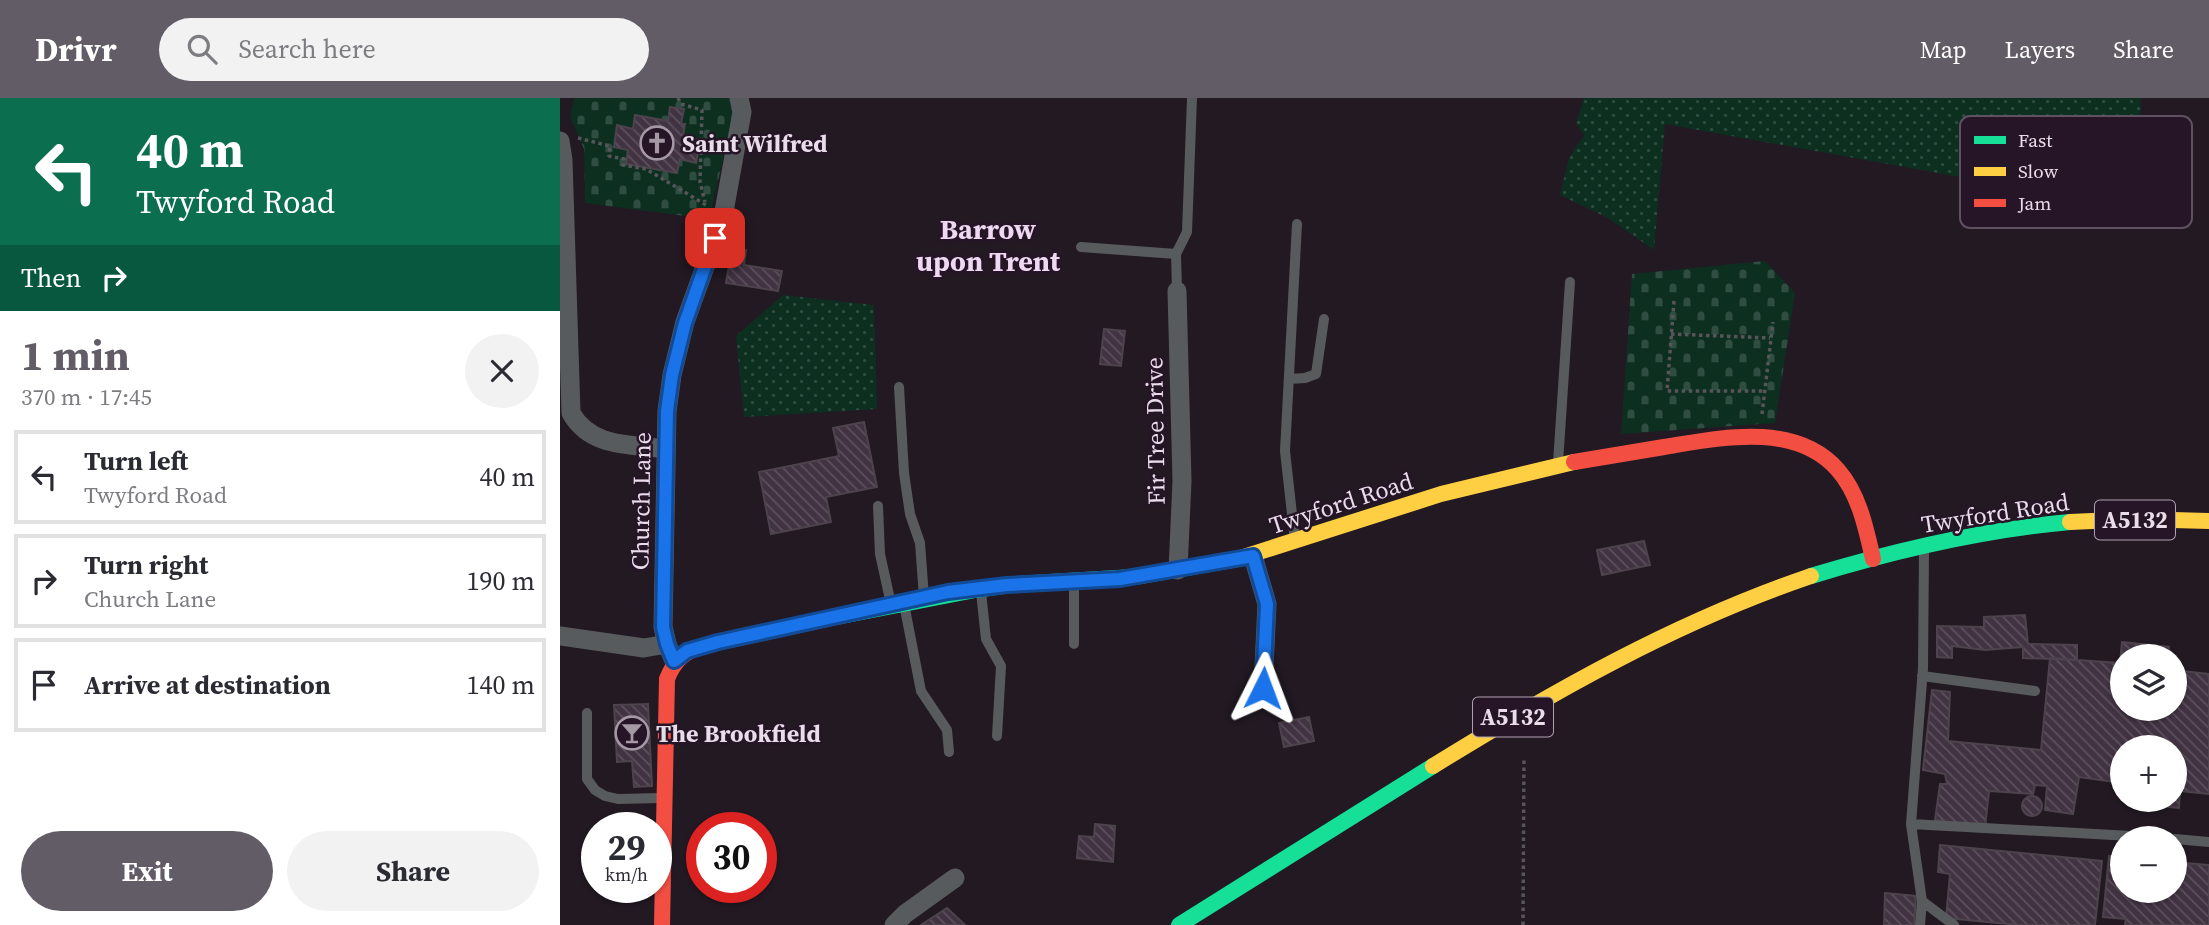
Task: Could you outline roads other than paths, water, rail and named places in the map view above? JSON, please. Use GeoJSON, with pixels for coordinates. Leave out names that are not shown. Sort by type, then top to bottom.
{"type":"FeatureCollection","features":[{"type":"Feature","properties":{"kind":"street","name":"Church Lane"},"geometry":{"type":"LineString","coordinates":[[671,652],[663,627],[667,411],[672,375],[685,323],[723,217],[742,112],[739,98]]}},
{"type":"Feature","properties":{"kind":"street"},"geometry":{"type":"LineString","coordinates":[[566,139],[571,413],[579,427],[592,436],[666,449]]}},
{"type":"Feature","properties":{"kind":"street","name":"Fir Tree Drive"},"geometry":{"type":"LineString","coordinates":[[1178,291],[1182,481],[1178,570]]}},
{"type":"Feature","properties":{"kind":"street","name":"Twyford Road"},"geometry":{"type":"LineString","coordinates":[[671,652],[687,651],[924,597],[981,588],[1120,579],[1253,556],[1414,502],[1601,457],[1698,442],[1782,439],[1830,459],[1854,495],[1864,522],[1872,559]]}},
{"type":"Feature","properties":{"kind":"street","name":"Twyford Road"},"geometry":{"type":"LineString","coordinates":[[1179,925],[1382,797],[1589,673],[1664,635],[1732,606],[1872,559],[1980,534],[2062,523],[2162,519],[2209,521]]}},
{"type":"Feature","properties":{"kind":"street"},"geometry":{"type":"LineString","coordinates":[[1253,556],[1267,604],[1263,688]]}},
{"type":"Feature","properties":{"kind":"street"},"geometry":{"type":"LineString","coordinates":[[560,636],[671,652],[667,679],[663,925]]}},
{"type":"Feature","properties":{"kind":"street"},"geometry":{"type":"LineString","coordinates":[[894,925],[955,878]]}},
{"type":"Feature","properties":{"kind":"lane"},"geometry":{"type":"LineString","coordinates":[[1178,291],[1176,254],[1186,232],[1192,98]]}},
{"type":"Feature","properties":{"kind":"lane"},"geometry":{"type":"LineString","coordinates":[[1295,542],[1285,451],[1297,224]]}},
{"type":"Feature","properties":{"kind":"lane"},"geometry":{"type":"LineString","coordinates":[[1082,247],[1176,254]]}},
{"type":"Feature","properties":{"kind":"lane"},"geometry":{"type":"LineString","coordinates":[[1557,467],[1570,282]]}},
{"type":"Feature","properties":{"kind":"lane"},"geometry":{"type":"LineString","coordinates":[[1289,379],[1305,378],[1316,373],[1324,318]]}},
{"type":"Feature","properties":{"kind":"lane"},"geometry":{"type":"LineString","coordinates":[[899,387],[904,473],[910,514],[920,543],[924,597]]}},
{"type":"Feature","properties":{"kind":"lane"},"geometry":{"type":"LineString","coordinates":[[878,506],[880,554],[897,603],[921,691],[947,730],[949,752]]}},
{"type":"Feature","properties":{"kind":"lane"},"geometry":{"type":"LineString","coordinates":[[1920,925],[1922,901],[1911,824],[1922,676],[1924,546]]}},
{"type":"Feature","properties":{"kind":"lane"},"geometry":{"type":"LineString","coordinates":[[1074,580],[1074,644]]}},
{"type":"Feature","properties":{"kind":"lane"},"geometry":{"type":"LineString","coordinates":[[981,588],[986,639],[1001,666],[997,736]]}},
{"type":"Feature","properties":{"kind":"lane"},"geometry":{"type":"LineString","coordinates":[[1922,676],[2035,691]]}},
{"type":"Feature","properties":{"kind":"lane"},"geometry":{"type":"LineString","coordinates":[[587,713],[587,779],[595,790],[618,799],[665,797]]}},
{"type":"Feature","properties":{"kind":"lane"},"geometry":{"type":"LineString","coordinates":[[1911,824],[2110,835]]}},
{"type":"Feature","properties":{"kind":"lane"},"geometry":{"type":"LineString","coordinates":[[2187,840],[2209,842]]}},
{"type":"Feature","properties":{"kind":"lane"},"geometry":{"type":"LineString","coordinates":[[1922,901],[1954,925]]}},
{"type":"Feature","properties":{"kind":"place","name":"Saint Wilfred"},"geometry":{"type":"Point","coordinates":[657,143]}},
{"type":"Feature","properties":{"kind":"place","name":"The Brookfield"},"geometry":{"type":"Point","coordinates":[632,733]}},
{"type":"Feature","properties":{"kind":"district","name":"Barrow upon Trent"},"geometry":{"type":"Point","coordinates":[988,245]}}]}
